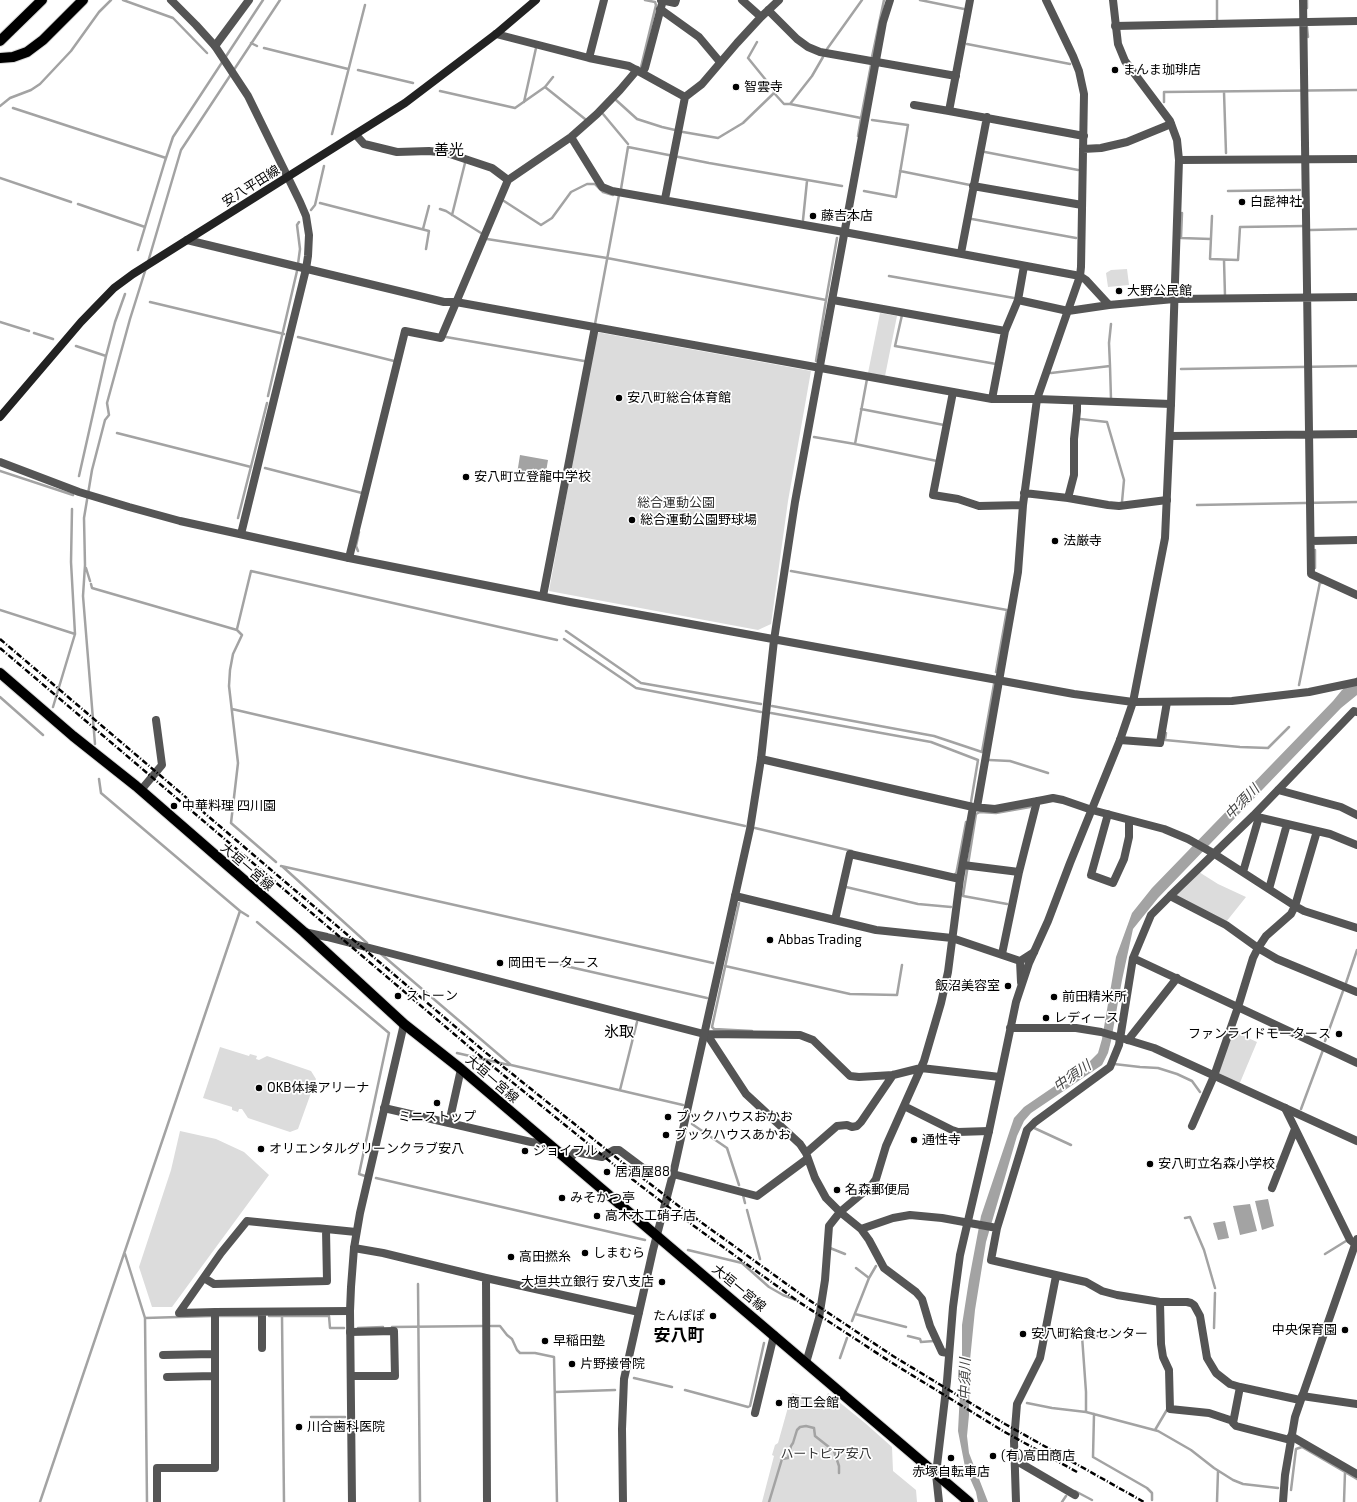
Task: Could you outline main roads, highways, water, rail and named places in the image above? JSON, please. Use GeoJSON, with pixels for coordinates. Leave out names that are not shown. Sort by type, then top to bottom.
{"type":"FeatureCollection","features":[{"type":"Feature","properties":{"kind":"main road"},"geometry":{"type":"LineString","coordinates":[[0,41],[42,0]]}},
{"type":"Feature","properties":{"kind":"main road"},"geometry":{"type":"LineString","coordinates":[[0,58],[12,57],[27,52],[43,40],[83,0]]}},
{"type":"Feature","properties":{"kind":"main road","name":"安八平田線"},"geometry":{"type":"LineString","coordinates":[[0,417],[81,322],[102,300],[133,274],[405,104],[496,34],[536,0]]}},
{"type":"Feature","properties":{"kind":"main road","name":"大垣一宮線"},"geometry":{"type":"LineString","coordinates":[[0,673],[73,736],[141,790],[304,932],[404,1024],[462,1069],[969,1502]]}},
{"type":"Feature","properties":{"kind":"water"},"geometry":{"type":"Polygon","coordinates":[[[520,455],[548,460],[545,478],[517,474],[520,455]]]}},
{"type":"Feature","properties":{"kind":"water","name":"中須川"},"geometry":{"type":"Polygon","coordinates":[[[1357,677],[1357,695],[1341,708],[1158,898],[1133,929],[1111,1041],[1108,1053],[1102,1065],[1031,1113],[1024,1121],[1017,1136],[986,1242],[975,1310],[970,1360],[967,1436],[969,1453],[988,1502],[978,1502],[976,1492],[965,1467],[958,1431],[962,1325],[981,1216],[1014,1118],[1024,1107],[1087,1064],[1098,1053],[1102,1039],[1116,957],[1132,913],[1152,888],[1342,690],[1357,677]]]}},
{"type":"Feature","properties":{"kind":"water"},"geometry":{"type":"Polygon","coordinates":[[[1268,1199],[1274,1226],[1262,1230],[1255,1201],[1268,1199]]]}},
{"type":"Feature","properties":{"kind":"water"},"geometry":{"type":"Polygon","coordinates":[[[1250,1204],[1257,1231],[1240,1235],[1233,1206],[1250,1204]]]}},
{"type":"Feature","properties":{"kind":"water"},"geometry":{"type":"Polygon","coordinates":[[[1225,1221],[1229,1238],[1218,1240],[1213,1223],[1225,1221]]]}},
{"type":"Feature","properties":{"kind":"waterway"},"geometry":{"type":"LineString","coordinates":[[0,106],[10,98],[31,90],[40,84],[71,51],[99,12],[111,0]]}},
{"type":"Feature","properties":{"kind":"waterway"},"geometry":{"type":"LineString","coordinates":[[123,0],[173,18],[207,53]]}},
{"type":"Feature","properties":{"kind":"waterway"},"geometry":{"type":"LineString","coordinates":[[138,250],[173,137],[263,0]]}},
{"type":"Feature","properties":{"kind":"waterway"},"geometry":{"type":"LineString","coordinates":[[148,262],[181,150],[280,0]]}},
{"type":"Feature","properties":{"kind":"waterway"},"geometry":{"type":"LineString","coordinates":[[641,67],[656,5],[655,2],[645,0]]}},
{"type":"Feature","properties":{"kind":"waterway"},"geometry":{"type":"LineString","coordinates":[[827,49],[862,0]]}},
{"type":"Feature","properties":{"kind":"waterway"},"geometry":{"type":"LineString","coordinates":[[872,57],[884,0]]}},
{"type":"Feature","properties":{"kind":"waterway"},"geometry":{"type":"LineString","coordinates":[[920,0],[964,9]]}},
{"type":"Feature","properties":{"kind":"waterway"},"geometry":{"type":"LineString","coordinates":[[1217,0],[1217,20]]}},
{"type":"Feature","properties":{"kind":"waterway"},"geometry":{"type":"LineString","coordinates":[[1307,0],[1307,8]]}},
{"type":"Feature","properties":{"kind":"waterway"},"geometry":{"type":"LineString","coordinates":[[332,134],[365,5]]}},
{"type":"Feature","properties":{"kind":"waterway"},"geometry":{"type":"LineString","coordinates":[[1307,27],[1308,37]]}},
{"type":"Feature","properties":{"kind":"waterway"},"geometry":{"type":"LineString","coordinates":[[757,42],[748,58],[774,90],[774,93]]}},
{"type":"Feature","properties":{"kind":"waterway"},"geometry":{"type":"LineString","coordinates":[[251,43],[257,46]]}},
{"type":"Feature","properties":{"kind":"waterway"},"geometry":{"type":"LineString","coordinates":[[967,44],[1070,64]]}},
{"type":"Feature","properties":{"kind":"waterway"},"geometry":{"type":"LineString","coordinates":[[264,48],[348,69]]}},
{"type":"Feature","properties":{"kind":"waterway"},"geometry":{"type":"LineString","coordinates":[[524,102],[536,48]]}},
{"type":"Feature","properties":{"kind":"waterway"},"geometry":{"type":"LineString","coordinates":[[683,132],[718,138],[743,123],[774,93],[784,104],[790,104],[812,76],[823,57]]}},
{"type":"Feature","properties":{"kind":"waterway"},"geometry":{"type":"LineString","coordinates":[[861,118],[871,65]]}},
{"type":"Feature","properties":{"kind":"waterway"},"geometry":{"type":"LineString","coordinates":[[358,70],[413,83]]}},
{"type":"Feature","properties":{"kind":"waterway"},"geometry":{"type":"LineString","coordinates":[[440,91],[515,108],[545,87],[553,77]]}},
{"type":"Feature","properties":{"kind":"waterway"},"geometry":{"type":"LineString","coordinates":[[545,87],[585,119]]}},
{"type":"Feature","properties":{"kind":"waterway"},"geometry":{"type":"LineString","coordinates":[[1164,102],[1164,92],[1357,90]]}},
{"type":"Feature","properties":{"kind":"waterway"},"geometry":{"type":"LineString","coordinates":[[1224,92],[1226,153]]}},
{"type":"Feature","properties":{"kind":"waterway"},"geometry":{"type":"LineString","coordinates":[[616,100],[637,119],[675,130]]}},
{"type":"Feature","properties":{"kind":"waterway"},"geometry":{"type":"LineString","coordinates":[[790,104],[861,118],[858,136]]}},
{"type":"Feature","properties":{"kind":"waterway"},"geometry":{"type":"LineString","coordinates":[[13,108],[166,158]]}},
{"type":"Feature","properties":{"kind":"waterway"},"geometry":{"type":"LineString","coordinates":[[603,114],[628,144]]}},
{"type":"Feature","properties":{"kind":"waterway"},"geometry":{"type":"LineString","coordinates":[[864,191],[896,197],[908,125],[872,120]]}},
{"type":"Feature","properties":{"kind":"waterway"},"geometry":{"type":"LineString","coordinates":[[621,189],[628,147],[709,163],[842,186]]}},
{"type":"Feature","properties":{"kind":"waterway"},"geometry":{"type":"LineString","coordinates":[[985,152],[1078,170]]}},
{"type":"Feature","properties":{"kind":"waterway"},"geometry":{"type":"LineString","coordinates":[[452,215],[465,163]]}},
{"type":"Feature","properties":{"kind":"waterway"},"geometry":{"type":"LineString","coordinates":[[311,210],[315,205],[324,166]]}},
{"type":"Feature","properties":{"kind":"waterway"},"geometry":{"type":"LineString","coordinates":[[900,171],[970,185]]}},
{"type":"Feature","properties":{"kind":"waterway"},"geometry":{"type":"LineString","coordinates":[[0,178],[71,202]]}},
{"type":"Feature","properties":{"kind":"waterway"},"geometry":{"type":"LineString","coordinates":[[803,220],[807,181]]}},
{"type":"Feature","properties":{"kind":"waterway"},"geometry":{"type":"LineString","coordinates":[[504,201],[541,225],[552,218],[571,192],[587,184],[595,184],[603,192],[613,195]]}},
{"type":"Feature","properties":{"kind":"waterway"},"geometry":{"type":"LineString","coordinates":[[1228,191],[1300,190]]}},
{"type":"Feature","properties":{"kind":"waterway"},"geometry":{"type":"LineString","coordinates":[[595,324],[619,195]]}},
{"type":"Feature","properties":{"kind":"waterway"},"geometry":{"type":"LineString","coordinates":[[320,203],[429,231],[426,249]]}},
{"type":"Feature","properties":{"kind":"waterway"},"geometry":{"type":"LineString","coordinates":[[78,204],[145,227]]}},
{"type":"Feature","properties":{"kind":"waterway"},"geometry":{"type":"LineString","coordinates":[[423,229],[429,206]]}},
{"type":"Feature","properties":{"kind":"waterway"},"geometry":{"type":"LineString","coordinates":[[440,209],[446,211],[481,233]]}},
{"type":"Feature","properties":{"kind":"waterway"},"geometry":{"type":"LineString","coordinates":[[1182,213],[1181,238],[1211,239]]}},
{"type":"Feature","properties":{"kind":"waterway"},"geometry":{"type":"LineString","coordinates":[[1212,216],[1210,259],[1238,260],[1240,227],[1305,226]]}},
{"type":"Feature","properties":{"kind":"waterway"},"geometry":{"type":"LineString","coordinates":[[972,219],[1076,238]]}},
{"type":"Feature","properties":{"kind":"waterway"},"geometry":{"type":"LineString","coordinates":[[298,264],[300,249],[297,225],[299,222]]}},
{"type":"Feature","properties":{"kind":"waterway"},"geometry":{"type":"LineString","coordinates":[[1310,230],[1357,229]]}},
{"type":"Feature","properties":{"kind":"waterway"},"geometry":{"type":"LineString","coordinates":[[826,300],[837,238]]}},
{"type":"Feature","properties":{"kind":"waterway"},"geometry":{"type":"LineString","coordinates":[[487,239],[607,258],[826,300],[816,361]]}},
{"type":"Feature","properties":{"kind":"waterway"},"geometry":{"type":"LineString","coordinates":[[1224,260],[1225,296]]}},
{"type":"Feature","properties":{"kind":"waterway"},"geometry":{"type":"LineString","coordinates":[[95,744],[83,596],[85,565],[84,518],[92,470],[105,420],[109,415],[107,403],[130,319],[146,268]]}},
{"type":"Feature","properties":{"kind":"waterway"},"geometry":{"type":"LineString","coordinates":[[268,396],[297,271]]}},
{"type":"Feature","properties":{"kind":"waterway"},"geometry":{"type":"LineString","coordinates":[[889,276],[1014,298]]}},
{"type":"Feature","properties":{"kind":"waterway"},"geometry":{"type":"LineString","coordinates":[[79,476],[106,356],[115,322],[125,294]]}},
{"type":"Feature","properties":{"kind":"waterway"},"geometry":{"type":"LineString","coordinates":[[150,302],[284,334]]}},
{"type":"Feature","properties":{"kind":"waterway"},"geometry":{"type":"LineString","coordinates":[[900,315],[902,315],[895,346],[996,364]]}},
{"type":"Feature","properties":{"kind":"waterway"},"geometry":{"type":"LineString","coordinates":[[0,322],[29,331]]}},
{"type":"Feature","properties":{"kind":"waterway"},"geometry":{"type":"LineString","coordinates":[[1110,366],[1109,343],[1111,324]]}},
{"type":"Feature","properties":{"kind":"waterway"},"geometry":{"type":"LineString","coordinates":[[34,333],[53,339]]}},
{"type":"Feature","properties":{"kind":"waterway"},"geometry":{"type":"LineString","coordinates":[[298,337],[394,361]]}},
{"type":"Feature","properties":{"kind":"waterway"},"geometry":{"type":"LineString","coordinates":[[446,337],[584,361]]}},
{"type":"Feature","properties":{"kind":"waterway"},"geometry":{"type":"LineString","coordinates":[[76,346],[106,356]]}},
{"type":"Feature","properties":{"kind":"waterway"},"geometry":{"type":"LineString","coordinates":[[1051,373],[1110,366],[1111,399]]}},
{"type":"Feature","properties":{"kind":"waterway"},"geometry":{"type":"LineString","coordinates":[[1181,369],[1357,366]]}},
{"type":"Feature","properties":{"kind":"waterway"},"geometry":{"type":"LineString","coordinates":[[867,379],[855,444],[937,461]]}},
{"type":"Feature","properties":{"kind":"waterway"},"geometry":{"type":"LineString","coordinates":[[238,518],[267,403]]}},
{"type":"Feature","properties":{"kind":"waterway"},"geometry":{"type":"LineString","coordinates":[[861,409],[944,425]]}},
{"type":"Feature","properties":{"kind":"waterway"},"geometry":{"type":"LineString","coordinates":[[1080,419],[1107,422],[1124,480],[1122,502]]}},
{"type":"Feature","properties":{"kind":"waterway"},"geometry":{"type":"LineString","coordinates":[[117,433],[251,467]]}},
{"type":"Feature","properties":{"kind":"waterway"},"geometry":{"type":"LineString","coordinates":[[814,437],[855,444]]}},
{"type":"Feature","properties":{"kind":"waterway"},"geometry":{"type":"LineString","coordinates":[[265,468],[362,493]]}},
{"type":"Feature","properties":{"kind":"waterway"},"geometry":{"type":"LineString","coordinates":[[0,471],[73,495]]}},
{"type":"Feature","properties":{"kind":"waterway"},"geometry":{"type":"LineString","coordinates":[[1197,505],[1357,502]]}},
{"type":"Feature","properties":{"kind":"waterway"},"geometry":{"type":"LineString","coordinates":[[53,707],[75,634],[71,562],[72,509]]}},
{"type":"Feature","properties":{"kind":"waterway"},"geometry":{"type":"LineString","coordinates":[[358,551],[356,546],[359,532]]}},
{"type":"Feature","properties":{"kind":"waterway"},"geometry":{"type":"LineString","coordinates":[[1315,550],[1315,568]]}},
{"type":"Feature","properties":{"kind":"waterway"},"geometry":{"type":"LineString","coordinates":[[86,568],[90,581]]}},
{"type":"Feature","properties":{"kind":"waterway"},"geometry":{"type":"LineString","coordinates":[[237,629],[251,571],[557,640]]}},
{"type":"Feature","properties":{"kind":"waterway"},"geometry":{"type":"LineString","coordinates":[[791,571],[1007,610],[996,672]]}},
{"type":"Feature","properties":{"kind":"waterway"},"geometry":{"type":"LineString","coordinates":[[1299,685],[1320,582],[1322,583]]}},
{"type":"Feature","properties":{"kind":"waterway"},"geometry":{"type":"LineString","coordinates":[[91,584],[92,588],[237,630],[242,635],[233,654],[229,686],[238,763],[231,823],[276,862]]}},
{"type":"Feature","properties":{"kind":"waterway"},"geometry":{"type":"LineString","coordinates":[[0,610],[75,634]]}},
{"type":"Feature","properties":{"kind":"waterway"},"geometry":{"type":"LineString","coordinates":[[566,631],[641,683],[761,704]]}},
{"type":"Feature","properties":{"kind":"waterway"},"geometry":{"type":"LineString","coordinates":[[564,639],[636,688],[761,712]]}},
{"type":"Feature","properties":{"kind":"waterway"},"geometry":{"type":"LineString","coordinates":[[772,706],[934,736],[982,752],[994,684]]}},
{"type":"Feature","properties":{"kind":"waterway"},"geometry":{"type":"LineString","coordinates":[[0,697],[43,735]]}},
{"type":"Feature","properties":{"kind":"waterway"},"geometry":{"type":"LineString","coordinates":[[232,709],[528,778],[745,826]]}},
{"type":"Feature","properties":{"kind":"waterway"},"geometry":{"type":"LineString","coordinates":[[771,713],[931,742],[978,760],[971,802]]}},
{"type":"Feature","properties":{"kind":"waterway"},"geometry":{"type":"LineString","coordinates":[[1166,733],[1165,740],[1268,748],[1289,727]]}},
{"type":"Feature","properties":{"kind":"waterway"},"geometry":{"type":"LineString","coordinates":[[989,760],[1010,761],[1048,773]]}},
{"type":"Feature","properties":{"kind":"waterway"},"geometry":{"type":"LineString","coordinates":[[40,1502],[240,911],[101,793],[99,779]]}},
{"type":"Feature","properties":{"kind":"waterway"},"geometry":{"type":"LineString","coordinates":[[1007,904],[963,896],[976,814],[980,812],[996,813],[1030,807]]}},
{"type":"Feature","properties":{"kind":"waterway"},"geometry":{"type":"LineString","coordinates":[[955,874],[956,875],[966,822]]}},
{"type":"Feature","properties":{"kind":"waterway"},"geometry":{"type":"LineString","coordinates":[[755,828],[852,851]]}},
{"type":"Feature","properties":{"kind":"waterway"},"geometry":{"type":"LineString","coordinates":[[281,866],[713,963]]}},
{"type":"Feature","properties":{"kind":"waterway"},"geometry":{"type":"LineString","coordinates":[[283,867],[367,943]]}},
{"type":"Feature","properties":{"kind":"waterway"},"geometry":{"type":"LineString","coordinates":[[846,887],[918,904],[951,907]]}},
{"type":"Feature","properties":{"kind":"waterway"},"geometry":{"type":"LineString","coordinates":[[739,903],[712,1027],[714,1029],[752,1031]]}},
{"type":"Feature","properties":{"kind":"waterway"},"geometry":{"type":"LineString","coordinates":[[240,911],[248,916]]}},
{"type":"Feature","properties":{"kind":"waterway"},"geometry":{"type":"LineString","coordinates":[[257,922],[389,1033],[359,1174],[365,1176]]}},
{"type":"Feature","properties":{"kind":"waterway"},"geometry":{"type":"LineString","coordinates":[[1346,983],[1357,950]]}},
{"type":"Feature","properties":{"kind":"waterway"},"geometry":{"type":"LineString","coordinates":[[381,954],[511,1065],[683,1105]]}},
{"type":"Feature","properties":{"kind":"waterway"},"geometry":{"type":"LineString","coordinates":[[561,965],[707,998]]}},
{"type":"Feature","properties":{"kind":"waterway"},"geometry":{"type":"LineString","coordinates":[[725,966],[850,994],[897,995],[902,965]]}},
{"type":"Feature","properties":{"kind":"waterway"},"geometry":{"type":"LineString","coordinates":[[1325,1041],[1343,991]]}},
{"type":"Feature","properties":{"kind":"waterway"},"geometry":{"type":"LineString","coordinates":[[620,1090],[637,1022]]}},
{"type":"Feature","properties":{"kind":"waterway"},"geometry":{"type":"LineString","coordinates":[[1301,1109],[1323,1050]]}},
{"type":"Feature","properties":{"kind":"waterway"},"geometry":{"type":"LineString","coordinates":[[457,1053],[509,1065]]}},
{"type":"Feature","properties":{"kind":"waterway"},"geometry":{"type":"LineString","coordinates":[[1114,1064],[1158,1068],[1177,1074],[1192,1081],[1200,1092]]}},
{"type":"Feature","properties":{"kind":"waterway"},"geometry":{"type":"LineString","coordinates":[[692,1124],[727,1148],[739,1185]]}},
{"type":"Feature","properties":{"kind":"waterway"},"geometry":{"type":"LineString","coordinates":[[1032,1127],[1071,1145]]}},
{"type":"Feature","properties":{"kind":"waterway"},"geometry":{"type":"LineString","coordinates":[[376,1178],[645,1240]]}},
{"type":"Feature","properties":{"kind":"waterway"},"geometry":{"type":"LineString","coordinates":[[743,1195],[745,1203]]}},
{"type":"Feature","properties":{"kind":"waterway"},"geometry":{"type":"LineString","coordinates":[[747,1210],[760,1259]]}},
{"type":"Feature","properties":{"kind":"waterway"},"geometry":{"type":"LineString","coordinates":[[1185,1218],[1190,1217],[1204,1250],[1215,1288]]}},
{"type":"Feature","properties":{"kind":"waterway"},"geometry":{"type":"LineString","coordinates":[[1325,1254],[1346,1241]]}},
{"type":"Feature","properties":{"kind":"waterway"},"geometry":{"type":"LineString","coordinates":[[830,1248],[845,1254]]}},
{"type":"Feature","properties":{"kind":"waterway"},"geometry":{"type":"LineString","coordinates":[[688,1250],[742,1263],[769,1287],[796,1300]]}},
{"type":"Feature","properties":{"kind":"waterway"},"geometry":{"type":"LineString","coordinates":[[125,1254],[145,1318],[147,1502]]}},
{"type":"Feature","properties":{"kind":"waterway"},"geometry":{"type":"LineString","coordinates":[[852,1321],[869,1278],[876,1266]]}},
{"type":"Feature","properties":{"kind":"waterway"},"geometry":{"type":"LineString","coordinates":[[856,1268],[869,1278]]}},
{"type":"Feature","properties":{"kind":"waterway"},"geometry":{"type":"LineString","coordinates":[[418,1284],[420,1502]]}},
{"type":"Feature","properties":{"kind":"waterway"},"geometry":{"type":"LineString","coordinates":[[1214,1328],[1215,1293]]}},
{"type":"Feature","properties":{"kind":"waterway"},"geometry":{"type":"LineString","coordinates":[[855,1314],[906,1327]]}},
{"type":"Feature","properties":{"kind":"waterway"},"geometry":{"type":"LineString","coordinates":[[145,1318],[212,1316]]}},
{"type":"Feature","properties":{"kind":"waterway"},"geometry":{"type":"LineString","coordinates":[[218,1316],[258,1316]]}},
{"type":"Feature","properties":{"kind":"waterway"},"geometry":{"type":"LineString","coordinates":[[269,1316],[329,1316],[330,1328],[344,1328]]}},
{"type":"Feature","properties":{"kind":"waterway"},"geometry":{"type":"LineString","coordinates":[[282,1316],[284,1502]]}},
{"type":"Feature","properties":{"kind":"waterway"},"geometry":{"type":"LineString","coordinates":[[392,1327],[482,1326]]}},
{"type":"Feature","properties":{"kind":"waterway"},"geometry":{"type":"LineString","coordinates":[[491,1326],[500,1326],[512,1339],[520,1353],[535,1353],[554,1357],[557,1502]]}},
{"type":"Feature","properties":{"kind":"waterway"},"geometry":{"type":"LineString","coordinates":[[358,1328],[383,1327]]}},
{"type":"Feature","properties":{"kind":"waterway"},"geometry":{"type":"LineString","coordinates":[[908,1336],[920,1339],[921,1342],[934,1341]]}},
{"type":"Feature","properties":{"kind":"waterway"},"geometry":{"type":"LineString","coordinates":[[1086,1412],[1082,1336],[1118,1336]]}},
{"type":"Feature","properties":{"kind":"waterway"},"geometry":{"type":"LineString","coordinates":[[840,1358],[847,1338]]}},
{"type":"Feature","properties":{"kind":"waterway"},"geometry":{"type":"LineString","coordinates":[[685,1390],[748,1407],[750,1406],[764,1343]]}},
{"type":"Feature","properties":{"kind":"waterway"},"geometry":{"type":"LineString","coordinates":[[634,1378],[672,1387]]}},
{"type":"Feature","properties":{"kind":"waterway"},"geometry":{"type":"LineString","coordinates":[[555,1392],[615,1390]]}},
{"type":"Feature","properties":{"kind":"waterway"},"geometry":{"type":"LineString","coordinates":[[1027,1403],[1086,1412],[1158,1431],[1191,1450],[1214,1468],[1233,1480],[1243,1484],[1278,1488]]}},
{"type":"Feature","properties":{"kind":"waterway"},"geometry":{"type":"LineString","coordinates":[[1155,1430],[1168,1408]]}},
{"type":"Feature","properties":{"kind":"waterway"},"geometry":{"type":"LineString","coordinates":[[1094,1414],[1093,1457],[1147,1488],[1152,1493],[1152,1500]]}},
{"type":"Feature","properties":{"kind":"waterway"},"geometry":{"type":"LineString","coordinates":[[311,1417],[345,1417]]}},
{"type":"Feature","properties":{"kind":"waterway"},"geometry":{"type":"LineString","coordinates":[[769,1502],[782,1459],[788,1458],[797,1430],[800,1427],[806,1426],[814,1428],[815,1436],[834,1451],[839,1466],[839,1473]]}},
{"type":"Feature","properties":{"kind":"waterway"},"geometry":{"type":"LineString","coordinates":[[1291,1490],[1296,1449],[1302,1447],[1357,1479]]}},
{"type":"Feature","properties":{"kind":"waterway"},"geometry":{"type":"LineString","coordinates":[[1217,1502],[1218,1471]]}},
{"type":"Feature","properties":{"kind":"waterway"},"geometry":{"type":"LineString","coordinates":[[1344,1502],[1345,1472]]}},
{"type":"Feature","properties":{"kind":"waterway"},"geometry":{"type":"LineString","coordinates":[[1075,1491],[1092,1500]]}},
{"type":"Feature","properties":{"kind":"waterway"},"geometry":{"type":"LineString","coordinates":[[1062,1502],[1066,1496]]}},
{"type":"Feature","properties":{"kind":"railway"},"geometry":{"type":"LineString","coordinates":[[0,639],[485,1052],[680,1207],[806,1298],[893,1356],[1005,1424],[1144,1502]]}},
{"type":"Feature","properties":{"kind":"railway"},"geometry":{"type":"LineString","coordinates":[[0,648],[480,1056],[676,1213],[799,1302],[889,1361],[1003,1431],[1077,1472]]}},
{"type":"Feature","properties":{"kind":"place","name":"まんま珈琲店"},"geometry":{"type":"Point","coordinates":[1115,70]}},
{"type":"Feature","properties":{"kind":"place","name":"智雲寺"},"geometry":{"type":"Point","coordinates":[736,87]}},
{"type":"Feature","properties":{"kind":"place","name":"白髭神社"},"geometry":{"type":"Point","coordinates":[1242,202]}},
{"type":"Feature","properties":{"kind":"place","name":"藤吉本店"},"geometry":{"type":"Point","coordinates":[813,216]}},
{"type":"Feature","properties":{"kind":"place","name":"大野公民館"},"geometry":{"type":"Point","coordinates":[1119,291]}},
{"type":"Feature","properties":{"kind":"place","name":"安八町総合体育館"},"geometry":{"type":"Point","coordinates":[619,398]}},
{"type":"Feature","properties":{"kind":"place","name":"安八町立登龍中学校"},"geometry":{"type":"Point","coordinates":[466,477]}},
{"type":"Feature","properties":{"kind":"place","name":"総合運動公園野球場"},"geometry":{"type":"Point","coordinates":[632,520]}},
{"type":"Feature","properties":{"kind":"place","name":"法厳寺"},"geometry":{"type":"Point","coordinates":[1055,541]}},
{"type":"Feature","properties":{"kind":"place","name":"中華料理 四川園"},"geometry":{"type":"Point","coordinates":[174,806]}},
{"type":"Feature","properties":{"kind":"place","name":"Abbas Trading"},"geometry":{"type":"Point","coordinates":[770,940]}},
{"type":"Feature","properties":{"kind":"place","name":"岡田モータース"},"geometry":{"type":"Point","coordinates":[500,963]}},
{"type":"Feature","properties":{"kind":"place","name":"飯沼美容室"},"geometry":{"type":"Point","coordinates":[1008,986]}},
{"type":"Feature","properties":{"kind":"place","name":"ストーン"},"geometry":{"type":"Point","coordinates":[398,996]}},
{"type":"Feature","properties":{"kind":"place","name":"前田精米所"},"geometry":{"type":"Point","coordinates":[1054,997]}},
{"type":"Feature","properties":{"kind":"place","name":"レディース"},"geometry":{"type":"Point","coordinates":[1046,1018]}},
{"type":"Feature","properties":{"kind":"place","name":"ファンライドモータース"},"geometry":{"type":"Point","coordinates":[1339,1034]}},
{"type":"Feature","properties":{"kind":"place","name":"OKB体操アリーナ"},"geometry":{"type":"Point","coordinates":[259,1088]}},
{"type":"Feature","properties":{"kind":"place","name":"ミニストップ"},"geometry":{"type":"Point","coordinates":[437,1103]}},
{"type":"Feature","properties":{"kind":"place","name":"ブックハウスおかお"},"geometry":{"type":"Point","coordinates":[668,1117]}},
{"type":"Feature","properties":{"kind":"place","name":"ブックハウスあかお"},"geometry":{"type":"Point","coordinates":[666,1135]}},
{"type":"Feature","properties":{"kind":"place","name":"通性寺"},"geometry":{"type":"Point","coordinates":[914,1140]}},
{"type":"Feature","properties":{"kind":"place","name":"オリエンタルグリーンクラブ安八"},"geometry":{"type":"Point","coordinates":[261,1149]}},
{"type":"Feature","properties":{"kind":"place","name":"ジョイフル"},"geometry":{"type":"Point","coordinates":[525,1151]}},
{"type":"Feature","properties":{"kind":"place","name":"安八町立名森小学校"},"geometry":{"type":"Point","coordinates":[1150,1164]}},
{"type":"Feature","properties":{"kind":"place","name":"居酒屋88"},"geometry":{"type":"Point","coordinates":[607,1172]}},
{"type":"Feature","properties":{"kind":"place","name":"名森郵便局"},"geometry":{"type":"Point","coordinates":[837,1190]}},
{"type":"Feature","properties":{"kind":"place","name":"みそかつ亭"},"geometry":{"type":"Point","coordinates":[562,1198]}},
{"type":"Feature","properties":{"kind":"place","name":"高木木工硝子店"},"geometry":{"type":"Point","coordinates":[597,1216]}},
{"type":"Feature","properties":{"kind":"place","name":"しまむら"},"geometry":{"type":"Point","coordinates":[585,1253]}},
{"type":"Feature","properties":{"kind":"place","name":"高田撚糸"},"geometry":{"type":"Point","coordinates":[511,1257]}},
{"type":"Feature","properties":{"kind":"place","name":"大垣共立銀行 安八支店"},"geometry":{"type":"Point","coordinates":[662,1282]}},
{"type":"Feature","properties":{"kind":"place","name":"たんぽぽ"},"geometry":{"type":"Point","coordinates":[713,1316]}},
{"type":"Feature","properties":{"kind":"place","name":"中央保育園"},"geometry":{"type":"Point","coordinates":[1345,1330]}},
{"type":"Feature","properties":{"kind":"place","name":"安八町給食センター"},"geometry":{"type":"Point","coordinates":[1023,1334]}},
{"type":"Feature","properties":{"kind":"place","name":"早稲田塾"},"geometry":{"type":"Point","coordinates":[545,1341]}},
{"type":"Feature","properties":{"kind":"place","name":"片野接骨院"},"geometry":{"type":"Point","coordinates":[572,1364]}},
{"type":"Feature","properties":{"kind":"place","name":"商工会館"},"geometry":{"type":"Point","coordinates":[779,1403]}},
{"type":"Feature","properties":{"kind":"place","name":"川合歯科医院"},"geometry":{"type":"Point","coordinates":[299,1427]}},
{"type":"Feature","properties":{"kind":"place","name":"(有)高田商店"},"geometry":{"type":"Point","coordinates":[993,1456]}},
{"type":"Feature","properties":{"kind":"place","name":"赤塚自転車店"},"geometry":{"type":"Point","coordinates":[951,1458]}},
{"type":"Feature","properties":{"kind":"district","name":"善光"},"geometry":{"type":"Point","coordinates":[449,150]}},
{"type":"Feature","properties":{"kind":"district","name":"氷取"},"geometry":{"type":"Point","coordinates":[619,1032]}},
{"type":"Feature","properties":{"kind":"district","name":"安八町"},"geometry":{"type":"Point","coordinates":[679,1335]}},
{"type":"Feature","properties":{"kind":"park label","name":"総合運動公園"},"geometry":{"type":"Point","coordinates":[676,503]}},
{"type":"Feature","properties":{"kind":"park label","name":"ハートピア安八"},"geometry":{"type":"Point","coordinates":[826,1454]}}]}
